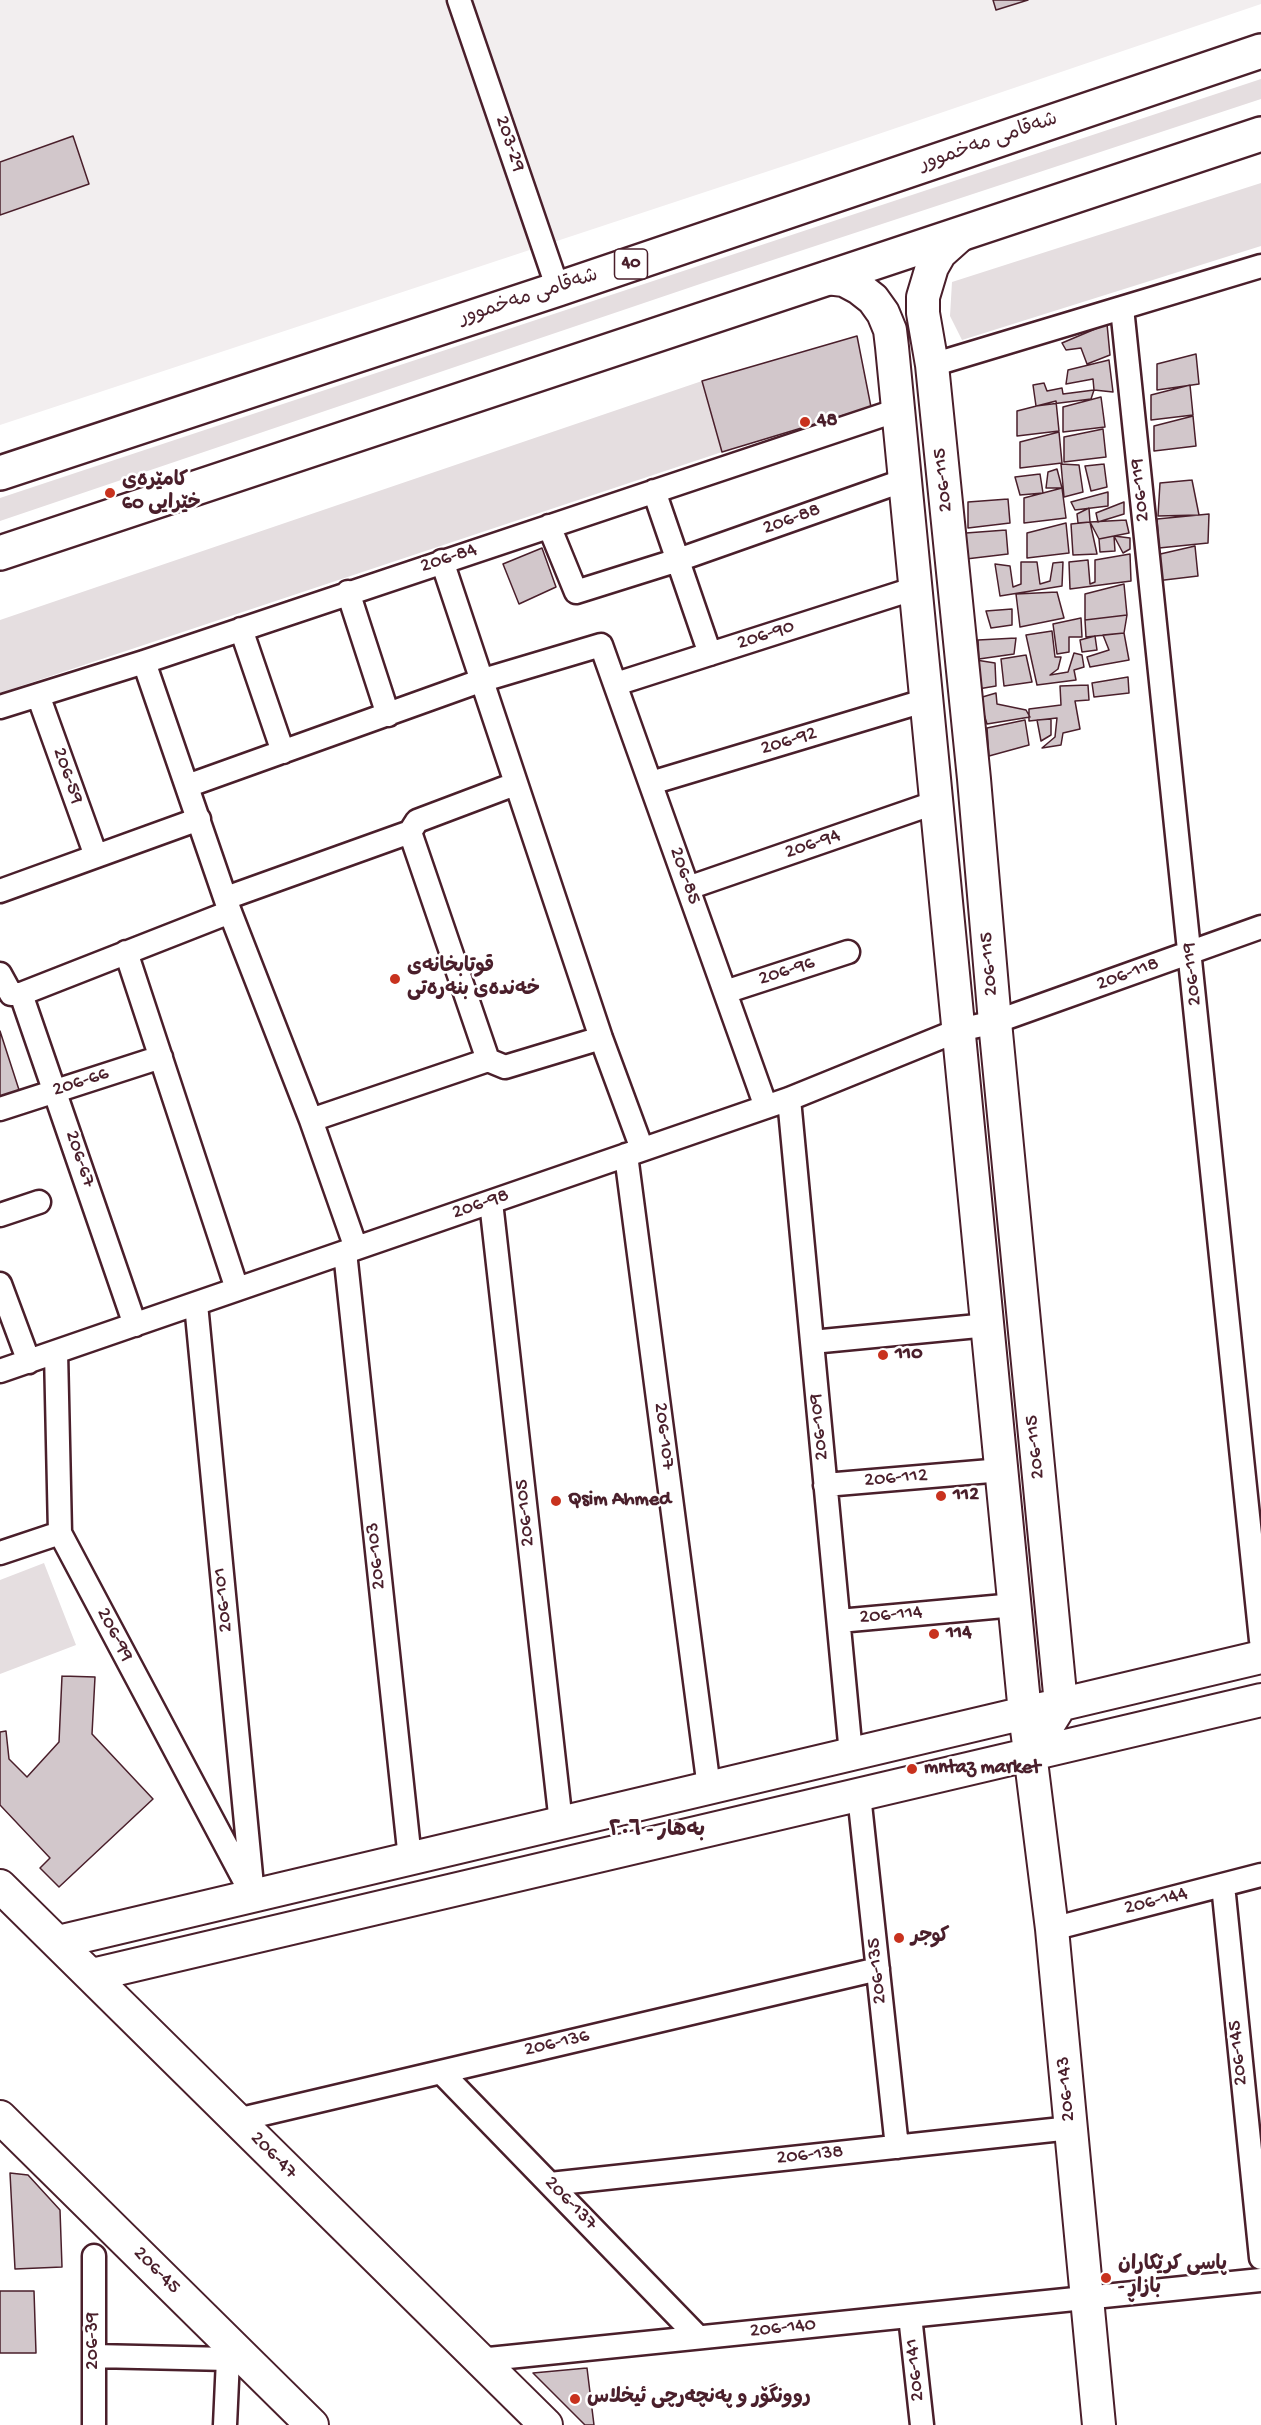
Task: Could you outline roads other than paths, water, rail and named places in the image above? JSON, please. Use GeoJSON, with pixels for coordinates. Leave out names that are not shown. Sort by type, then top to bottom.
{"type":"FeatureCollection","features":[{"type":"Feature","properties":{"kind":"highway","name":"شەقامی مەخموور"},"geometry":{"type":"LineString","coordinates":[[0,473],[558,289],[1261,51]]}},
{"type":"Feature","properties":{"kind":"highway"},"geometry":{"type":"LineString","coordinates":[[0,553],[1261,134]]}},
{"type":"Feature","properties":{"kind":"street","name":"203-29"},"geometry":{"type":"LineString","coordinates":[[459,0],[558,289]]}},
{"type":"Feature","properties":{"kind":"street","name":"206-115"},"geometry":{"type":"LineString","coordinates":[[959,236],[940,253],[932,267],[923,297],[974,779],[995,1022],[1061,1704]]}},
{"type":"Feature","properties":{"kind":"street"},"geometry":{"type":"LineString","coordinates":[[932,365],[1261,266]]}},
{"type":"Feature","properties":{"kind":"street","name":"206-115"},"geometry":{"type":"LineString","coordinates":[[827,278],[844,279],[860,288],[873,299],[883,313],[890,330],[1030,1754]]}},
{"type":"Feature","properties":{"kind":"street","name":"206-119"},"geometry":{"type":"LineString","coordinates":[[1122,308],[1261,1640]]}},
{"type":"Feature","properties":{"kind":"street"},"geometry":{"type":"LineString","coordinates":[[890,330],[925,321]]}},
{"type":"Feature","properties":{"kind":"street","name":"206-84"},"geometry":{"type":"LineString","coordinates":[[0,707],[144,662],[898,410]]}},
{"type":"Feature","properties":{"kind":"street","name":"206-88"},"geometry":{"type":"LineString","coordinates":[[549,526],[576,592],[678,560],[906,480]]}},
{"type":"Feature","properties":{"kind":"street"},"geometry":{"type":"LineString","coordinates":[[654,491],[710,654]]}},
{"type":"Feature","properties":{"kind":"street","name":"206-107"},"geometry":{"type":"LineString","coordinates":[[442,561],[480,681],[601,1038],[634,1152],[709,1788]]}},
{"type":"Feature","properties":{"kind":"street","name":"206-90"},"geometry":{"type":"LineString","coordinates":[[616,684],[916,588]]}},
{"type":"Feature","properties":{"kind":"street"},"geometry":{"type":"LineString","coordinates":[[348,592],[388,715]]}},
{"type":"Feature","properties":{"kind":"street"},"geometry":{"type":"LineString","coordinates":[[241,629],[283,752]]}},
{"type":"Feature","properties":{"kind":"street","name":"206-85"},"geometry":{"type":"LineString","coordinates":[[480,681],[601,645],[766,1107]]}},
{"type":"Feature","properties":{"kind":"street","name":"206-103"},"geometry":{"type":"LineString","coordinates":[[144,662],[228,905],[311,1120],[351,1250],[410,1859]]}},
{"type":"Feature","properties":{"kind":"street"},"geometry":{"type":"LineString","coordinates":[[187,786],[480,681]]}},
{"type":"Feature","properties":{"kind":"street","name":"206-59"},"geometry":{"type":"LineString","coordinates":[[38,695],[96,856]]}},
{"type":"Feature","properties":{"kind":"street","name":"206-92"},"geometry":{"type":"LineString","coordinates":[[651,783],[927,700]]}},
{"type":"Feature","properties":{"kind":"street"},"geometry":{"type":"LineString","coordinates":[[9,985],[126,952],[228,905],[410,832],[417,820],[515,784]]}},
{"type":"Feature","properties":{"kind":"street","name":"206-94"},"geometry":{"type":"LineString","coordinates":[[688,888],[937,802]]}},
{"type":"Feature","properties":{"kind":"street"},"geometry":{"type":"LineString","coordinates":[[0,891],[199,819]]}},
{"type":"Feature","properties":{"kind":"street"},"geometry":{"type":"LineString","coordinates":[[410,832],[488,1060]]}},
{"type":"Feature","properties":{"kind":"street","name":"206-118"},"geometry":{"type":"LineString","coordinates":[[959,1030],[995,1022],[1261,927]]}},
{"type":"Feature","properties":{"kind":"street"},"geometry":{"type":"LineString","coordinates":[[126,952],[237,1289]]}},
{"type":"Feature","properties":{"kind":"street","name":"206-96"},"geometry":{"type":"LineString","coordinates":[[725,992],[848,952]]}},
{"type":"Feature","properties":{"kind":"street","name":"206-67"},"geometry":{"type":"LineString","coordinates":[[9,985],[56,1091],[135,1324]]}},
{"type":"Feature","properties":{"kind":"street","name":"206-98"},"geometry":{"type":"LineString","coordinates":[[0,1371],[789,1099],[959,1030]]}},
{"type":"Feature","properties":{"kind":"street"},"geometry":{"type":"LineString","coordinates":[[311,1120],[488,1060],[505,1067],[601,1038]]}},
{"type":"Feature","properties":{"kind":"street","name":"206-66"},"geometry":{"type":"LineString","coordinates":[[0,1109],[161,1057]]}},
{"type":"Feature","properties":{"kind":"street","name":"206-109"},"geometry":{"type":"LineString","coordinates":[[789,1099],[851,1754]]}},
{"type":"Feature","properties":{"kind":"street"},"geometry":{"type":"LineString","coordinates":[[0,1215],[39,1202]]}},
{"type":"Feature","properties":{"kind":"street","name":"206-105"},"geometry":{"type":"LineString","coordinates":[[491,1202],[561,1823]]}},
{"type":"Feature","properties":{"kind":"street"},"geometry":{"type":"LineString","coordinates":[[0,1284],[29,1362]]}},
{"type":"Feature","properties":{"kind":"street","name":"206-101"},"geometry":{"type":"LineString","coordinates":[[196,1304],[253,1896]]}},
{"type":"Feature","properties":{"kind":"street"},"geometry":{"type":"LineString","coordinates":[[812,1342],[988,1326]]}},
{"type":"Feature","properties":{"kind":"street","name":"206-99"},"geometry":{"type":"LineString","coordinates":[[56,1352],[60,1533],[253,1896]]}},
{"type":"Feature","properties":{"kind":"street","name":"206-112"},"geometry":{"type":"LineString","coordinates":[[825,1485],[1002,1470]]}},
{"type":"Feature","properties":{"kind":"street"},"geometry":{"type":"LineString","coordinates":[[0,1552],[60,1533]]}},
{"type":"Feature","properties":{"kind":"street","name":"206-114"},"geometry":{"type":"LineString","coordinates":[[839,1620],[1015,1605]]}},
{"type":"Feature","properties":{"kind":"street"},"geometry":{"type":"LineString","coordinates":[[58,1942],[1261,1657]]}},
{"type":"Feature","properties":{"kind":"street"},"geometry":{"type":"LineString","coordinates":[[92,1975],[1261,1700]]}},
{"type":"Feature","properties":{"kind":"street"},"geometry":{"type":"LineString","coordinates":[[1030,1754],[1061,1704]]}},
{"type":"Feature","properties":{"kind":"street","name":"206-143"},"geometry":{"type":"LineString","coordinates":[[1030,1754],[1052,1929],[1099,2425]]}},
{"type":"Feature","properties":{"kind":"street","name":"206-135"},"geometry":{"type":"LineString","coordinates":[[859,1795],[897,2147]]}},
{"type":"Feature","properties":{"kind":"street","name":"206-144"},"geometry":{"type":"LineString","coordinates":[[1052,1929],[1261,1875]]}},
{"type":"Feature","properties":{"kind":"street","name":"206-145"},"geometry":{"type":"LineString","coordinates":[[1223,1885],[1253,2106],[1261,2258]]}},
{"type":"Feature","properties":{"kind":"street","name":"206-47"},"geometry":{"type":"LineString","coordinates":[[0,1886],[546,2425]]}},
{"type":"Feature","properties":{"kind":"street","name":"206-136"},"geometry":{"type":"LineString","coordinates":[[237,2120],[878,1969]]}},
{"type":"Feature","properties":{"kind":"street","name":"206-137"},"geometry":{"type":"LineString","coordinates":[[441,2072],[698,2337]]}},
{"type":"Feature","properties":{"kind":"street","name":"206-45"},"geometry":{"type":"LineString","coordinates":[[0,2117],[233,2356],[312,2425]]}},
{"type":"Feature","properties":{"kind":"street","name":"206-138"},"geometry":{"type":"LineString","coordinates":[[550,2184],[1071,2128]]}},
{"type":"Feature","properties":{"kind":"street","name":"206-39"},"geometry":{"type":"LineString","coordinates":[[94,2256],[94,2425]]}},
{"type":"Feature","properties":{"kind":"street","name":"206-140"},"geometry":{"type":"LineString","coordinates":[[479,2360],[1261,2280]]}},
{"type":"Feature","properties":{"kind":"street","name":"206-141"},"geometry":{"type":"LineString","coordinates":[[910,2316],[922,2425]]}},
{"type":"Feature","properties":{"kind":"street"},"geometry":{"type":"LineString","coordinates":[[94,2356],[233,2356],[225,2425]]}},
{"type":"Feature","properties":{"kind":"place","name":"48"},"geometry":{"type":"Point","coordinates":[805,422]}},
{"type":"Feature","properties":{"kind":"place","name":"کامێرەی خێرایی 60"},"geometry":{"type":"Point","coordinates":[110,493]}},
{"type":"Feature","properties":{"kind":"place","name":"قوتابخانەی خەندەی بنەرەتی"},"geometry":{"type":"Point","coordinates":[395,979]}},
{"type":"Feature","properties":{"kind":"place","name":"110"},"geometry":{"type":"Point","coordinates":[883,1355]}},
{"type":"Feature","properties":{"kind":"place","name":"112"},"geometry":{"type":"Point","coordinates":[941,1496]}},
{"type":"Feature","properties":{"kind":"place","name":"Qsim Ahmed"},"geometry":{"type":"Point","coordinates":[556,1501]}},
{"type":"Feature","properties":{"kind":"place","name":"114"},"geometry":{"type":"Point","coordinates":[934,1634]}},
{"type":"Feature","properties":{"kind":"place","name":"mntaz market"},"geometry":{"type":"Point","coordinates":[912,1769]}},
{"type":"Feature","properties":{"kind":"place","name":"كوجر"},"geometry":{"type":"Point","coordinates":[899,1938]}},
{"type":"Feature","properties":{"kind":"place","name":"پاسی کرێکاران - بازاڕ"},"geometry":{"type":"Point","coordinates":[1106,2278]}},
{"type":"Feature","properties":{"kind":"place","name":"روونگۆر و په‌نچه‌رچی ئیخلاس"},"geometry":{"type":"Point","coordinates":[575,2399]}},
{"type":"Feature","properties":{"kind":"district","name":"بەهار - ٢٠٦"},"geometry":{"type":"Point","coordinates":[657,1832]}}]}
